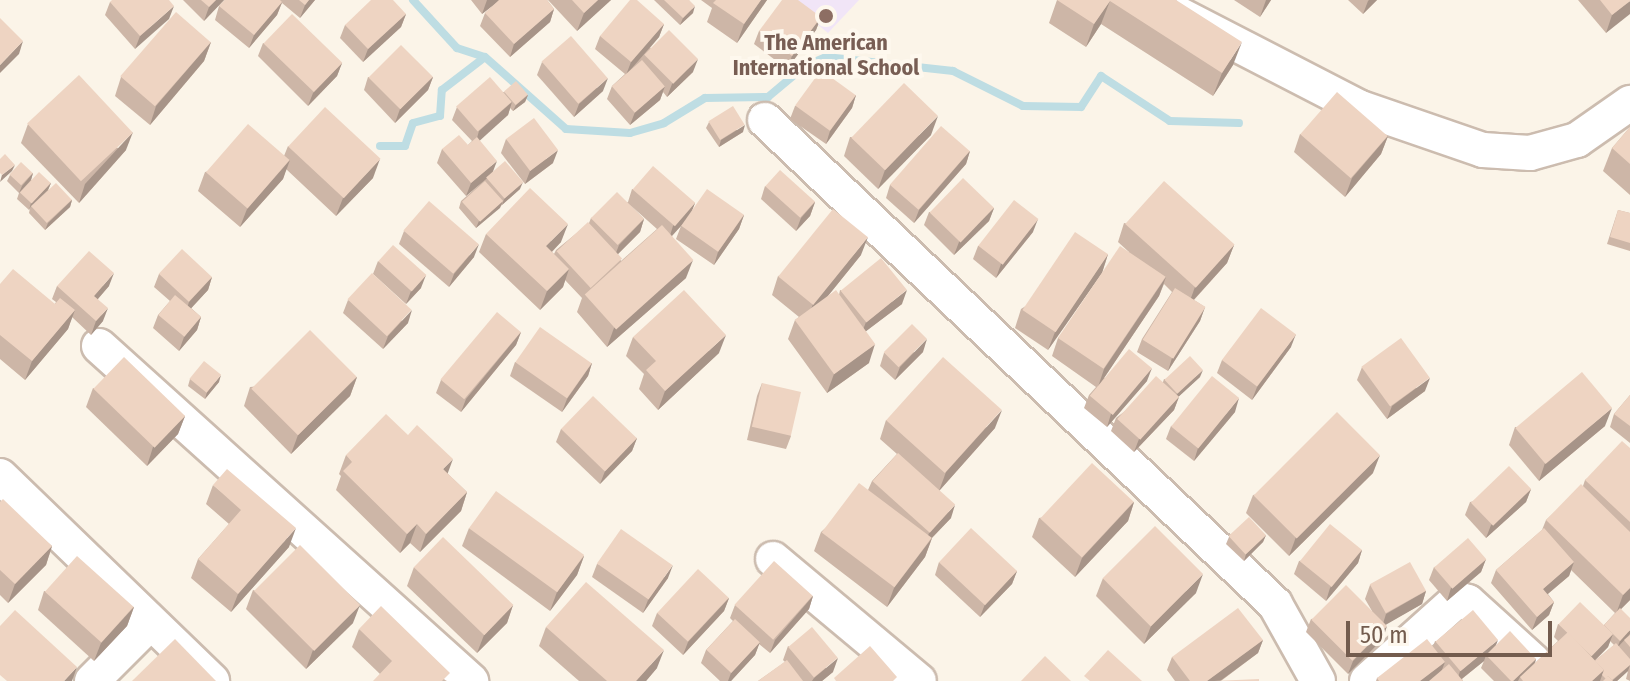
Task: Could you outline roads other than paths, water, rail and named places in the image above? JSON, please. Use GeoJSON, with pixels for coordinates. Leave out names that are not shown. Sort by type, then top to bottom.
{"type":"FeatureCollection","features":[{"type":"Feature","properties":{"kind":"street"},"geometry":{"type":"LineString","coordinates":[[1151,0],[1358,107],[1483,150],[1530,153],[1577,140],[1630,103]]}},
{"type":"Feature","properties":{"kind":"street"},"geometry":{"type":"LineString","coordinates":[[765,120],[1275,604],[1318,681]]}},
{"type":"Feature","properties":{"kind":"street"},"geometry":{"type":"LineString","coordinates":[[99,346],[471,681]]}},
{"type":"Feature","properties":{"kind":"street"},"geometry":{"type":"LineString","coordinates":[[0,476],[212,681]]}},
{"type":"Feature","properties":{"kind":"street"},"geometry":{"type":"LineString","coordinates":[[773,559],[919,681]]}},
{"type":"Feature","properties":{"kind":"street"},"geometry":{"type":"LineString","coordinates":[[1367,681],[1458,599],[1468,602],[1533,661]]}},
{"type":"Feature","properties":{"kind":"street"},"geometry":{"type":"LineString","coordinates":[[92,681],[150,623]]}},
{"type":"Feature","properties":{"kind":"waterway"},"geometry":{"type":"LineString","coordinates":[[413,0],[457,48],[485,57],[566,129],[630,133],[664,123],[705,98],[768,97],[805,66],[826,57],[953,71],[1023,106],[1081,107],[1101,76],[1170,121],[1239,123]]}},
{"type":"Feature","properties":{"kind":"waterway"},"geometry":{"type":"LineString","coordinates":[[380,146],[405,146],[413,123],[440,116],[442,90],[485,57]]}},
{"type":"Feature","properties":{"kind":"place","name":"The American International School"},"geometry":{"type":"Point","coordinates":[826,16]}}]}
